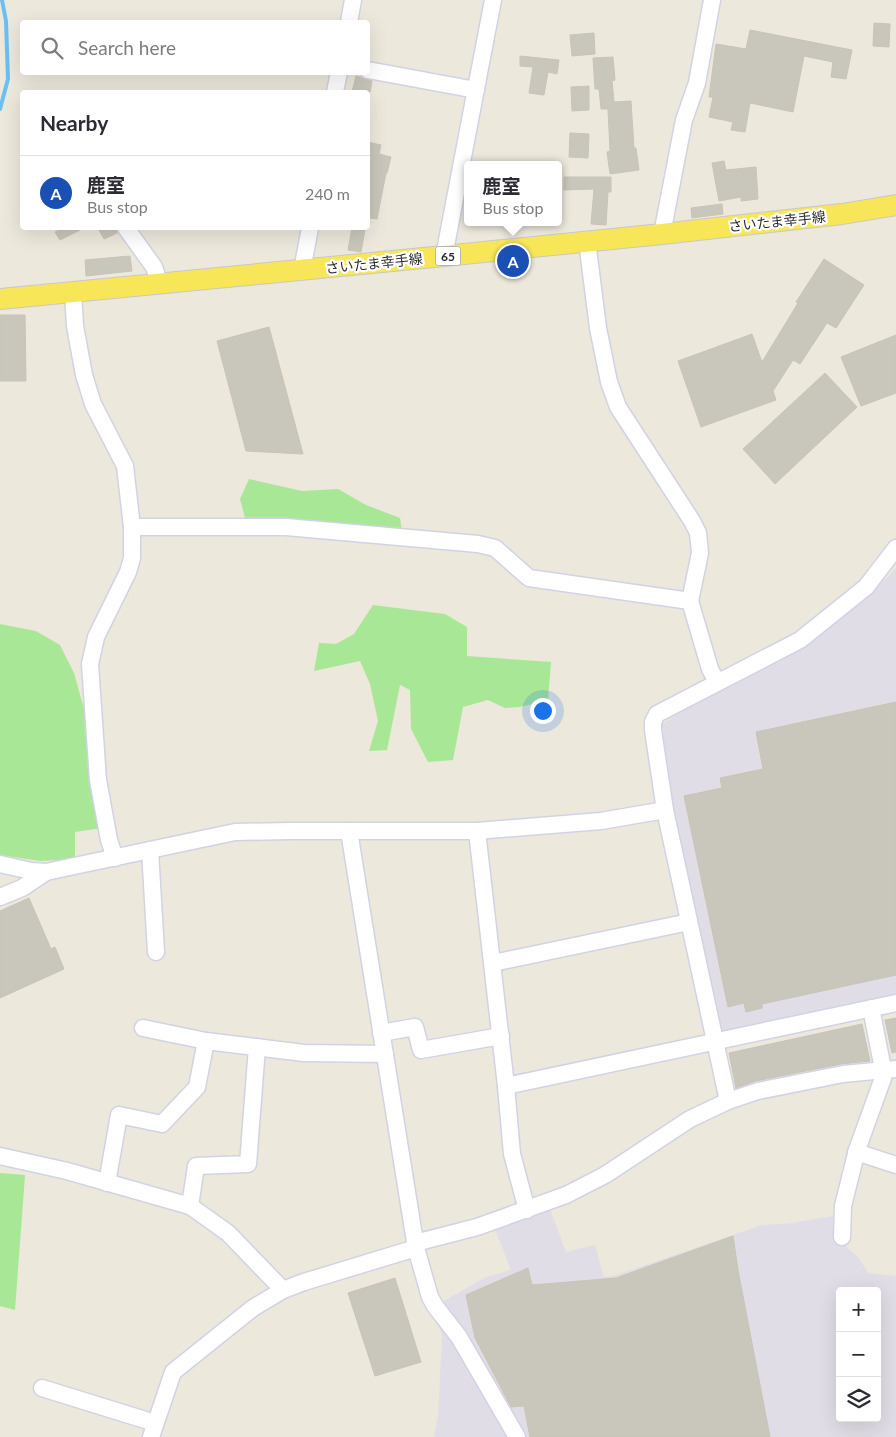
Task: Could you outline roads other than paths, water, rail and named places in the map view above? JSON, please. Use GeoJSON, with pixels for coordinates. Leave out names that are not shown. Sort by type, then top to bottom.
{"type":"FeatureCollection","features":[{"type":"Feature","properties":{"kind":"main road","name":"さいたま幸手線"},"geometry":{"type":"LineString","coordinates":[[0,299],[587,242],[842,214],[896,205]]}},
{"type":"Feature","properties":{"kind":"street"},"geometry":{"type":"LineString","coordinates":[[348,20],[353,0]]}},
{"type":"Feature","properties":{"kind":"street"},"geometry":{"type":"LineString","coordinates":[[444,256],[493,0]]}},
{"type":"Feature","properties":{"kind":"street"},"geometry":{"type":"LineString","coordinates":[[662,234],[684,120],[697,83],[712,0]]}},
{"type":"Feature","properties":{"kind":"street"},"geometry":{"type":"LineString","coordinates":[[370,70],[476,90]]}},
{"type":"Feature","properties":{"kind":"street"},"geometry":{"type":"LineString","coordinates":[[335,90],[338,75]]}},
{"type":"Feature","properties":{"kind":"street"},"geometry":{"type":"LineString","coordinates":[[127,230],[154,267],[160,284]]}},
{"type":"Feature","properties":{"kind":"street"},"geometry":{"type":"LineString","coordinates":[[302,270],[310,230]]}},
{"type":"Feature","properties":{"kind":"street"},"geometry":{"type":"LineString","coordinates":[[587,242],[598,328],[609,382],[618,407],[698,533],[700,543],[699,562],[690,601],[710,669],[717,682]]}},
{"type":"Feature","properties":{"kind":"street"},"geometry":{"type":"LineString","coordinates":[[73,292],[75,326],[84,375],[92,404],[125,466],[132,527],[132,558],[128,572],[96,637],[90,664],[98,780],[115,858]]}},
{"type":"Feature","properties":{"kind":"street"},"geometry":{"type":"LineString","coordinates":[[132,527],[286,527],[478,544],[495,548],[529,578],[690,601]]}},
{"type":"Feature","properties":{"kind":"street"},"geometry":{"type":"LineString","coordinates":[[728,1101],[665,810],[652,730],[653,722],[657,714],[800,640],[866,587],[896,548]]}},
{"type":"Feature","properties":{"kind":"street"},"geometry":{"type":"LineString","coordinates":[[0,864],[31,871],[46,872],[235,832],[478,831],[601,821],[665,810]]}},
{"type":"Feature","properties":{"kind":"street"},"geometry":{"type":"LineString","coordinates":[[350,831],[415,1245],[425,1283],[434,1306],[458,1337],[516,1437]]}},
{"type":"Feature","properties":{"kind":"street"},"geometry":{"type":"LineString","coordinates":[[478,831],[512,1154],[527,1210]]}},
{"type":"Feature","properties":{"kind":"street"},"geometry":{"type":"LineString","coordinates":[[150,850],[156,952]]}},
{"type":"Feature","properties":{"kind":"street"},"geometry":{"type":"LineString","coordinates":[[0,897],[22,888],[46,872]]}},
{"type":"Feature","properties":{"kind":"street"},"geometry":{"type":"LineString","coordinates":[[492,963],[688,922]]}},
{"type":"Feature","properties":{"kind":"street"},"geometry":{"type":"LineString","coordinates":[[506,1086],[714,1040],[896,1003]]}},
{"type":"Feature","properties":{"kind":"street"},"geometry":{"type":"LineString","coordinates":[[870,1008],[890,1069]]}},
{"type":"Feature","properties":{"kind":"street"},"geometry":{"type":"LineString","coordinates":[[381,1033],[415,1027],[421,1050],[501,1036]]}},
{"type":"Feature","properties":{"kind":"street"},"geometry":{"type":"LineString","coordinates":[[143,1028],[206,1041],[304,1053],[385,1054]]}},
{"type":"Feature","properties":{"kind":"street"},"geometry":{"type":"LineString","coordinates":[[107,1183],[119,1115],[162,1124],[197,1087],[206,1041]]}},
{"type":"Feature","properties":{"kind":"street"},"geometry":{"type":"LineString","coordinates":[[190,1206],[196,1166],[248,1164],[257,1047]]}},
{"type":"Feature","properties":{"kind":"street"},"geometry":{"type":"LineString","coordinates":[[42,1388],[153,1430],[173,1372],[253,1308],[284,1290],[415,1245],[477,1228],[566,1195],[605,1175],[690,1119],[728,1101],[768,1089],[843,1074],[890,1069]]}},
{"type":"Feature","properties":{"kind":"street"},"geometry":{"type":"LineString","coordinates":[[842,1237],[843,1206],[856,1152],[883,1078],[890,1069]]}},
{"type":"Feature","properties":{"kind":"street"},"geometry":{"type":"LineString","coordinates":[[856,1152],[896,1165]]}},
{"type":"Feature","properties":{"kind":"street"},"geometry":{"type":"LineString","coordinates":[[0,1156],[67,1172],[190,1206],[228,1233],[284,1290]]}},
{"type":"Feature","properties":{"kind":"waterway"},"geometry":{"type":"LineString","coordinates":[[0,109],[8,79],[6,21],[2,0]]}},
{"type":"Feature","properties":{"kind":"place","name":"鹿室"},"geometry":{"type":"Point","coordinates":[513,261]}}]}
